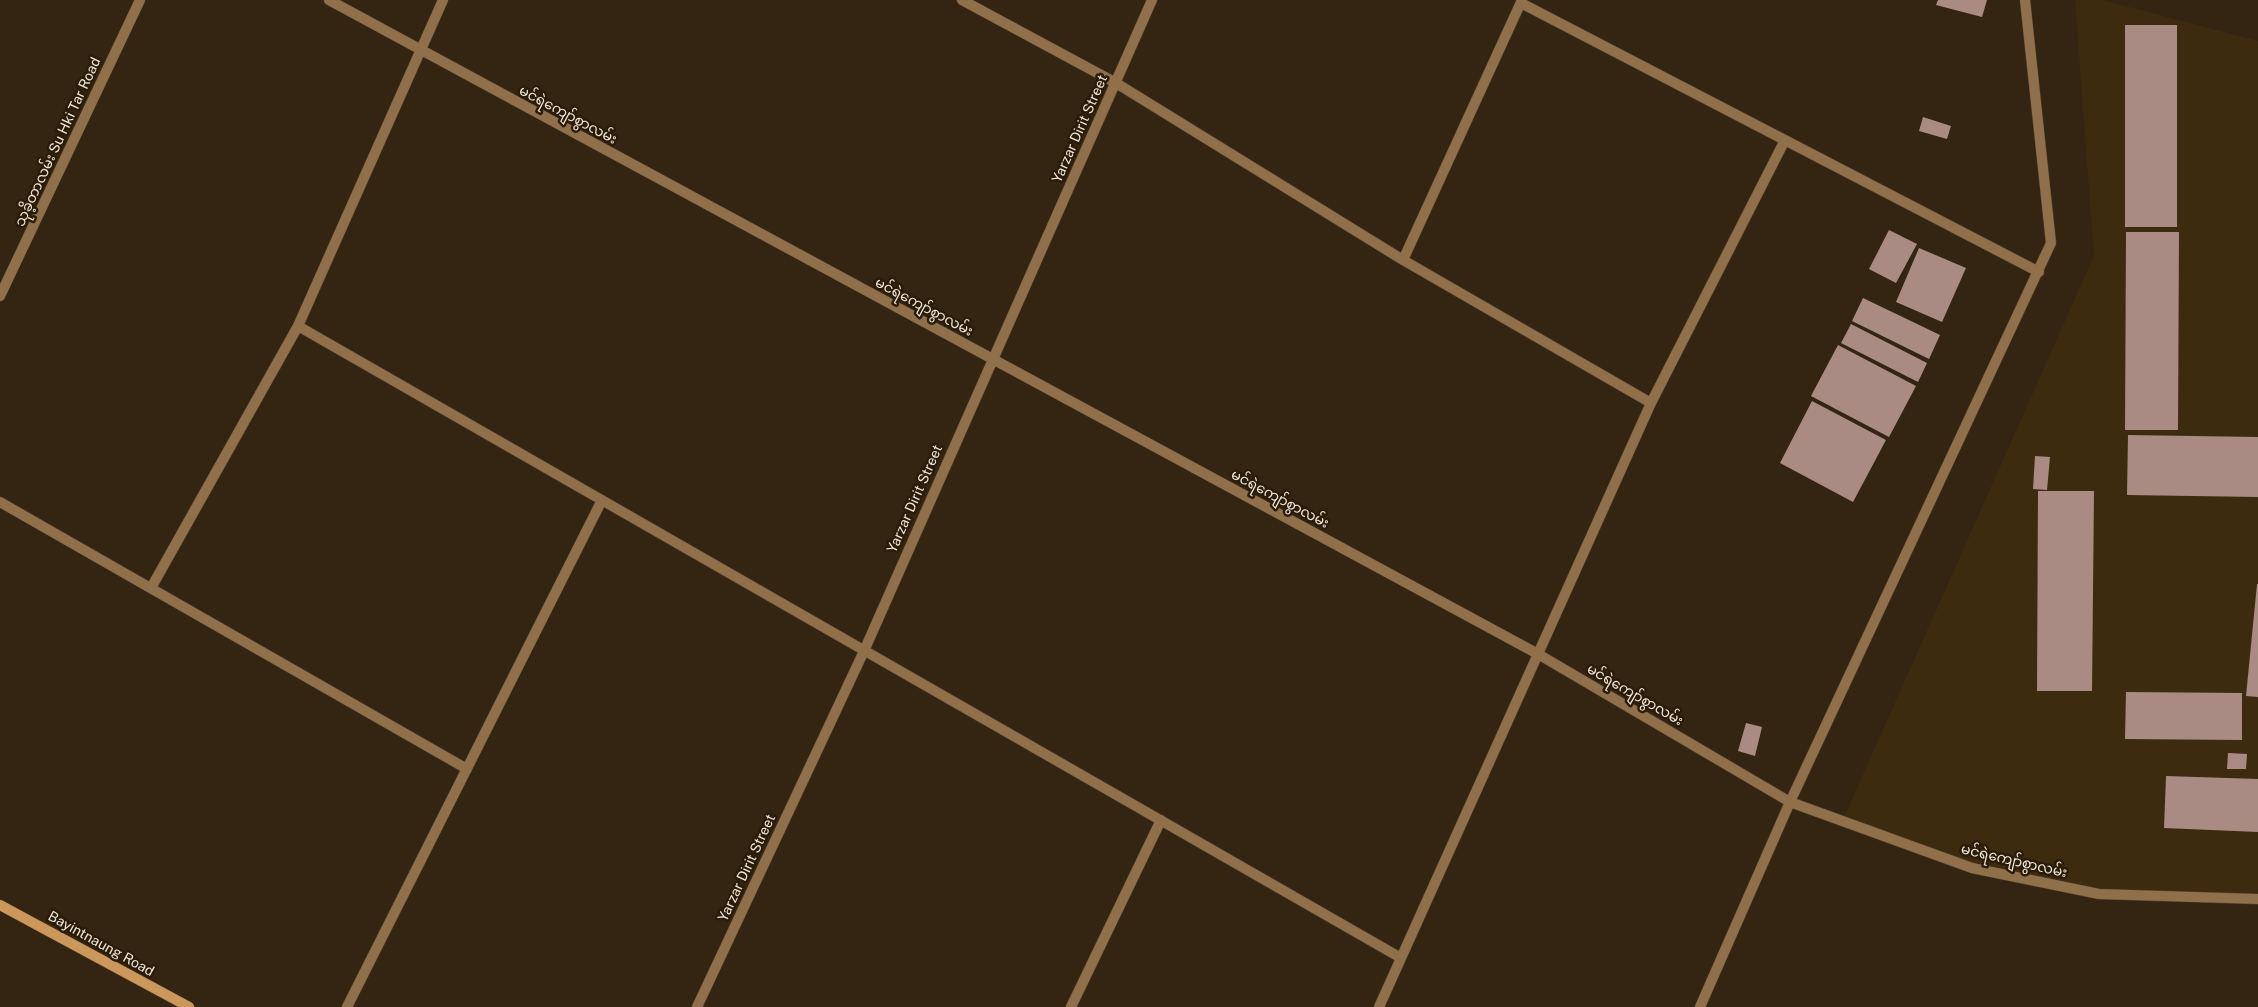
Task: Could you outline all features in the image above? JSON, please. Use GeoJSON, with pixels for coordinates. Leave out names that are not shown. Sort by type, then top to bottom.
{"type":"FeatureCollection","features":[{"type":"Feature","properties":{"kind":"street","name":"သုခိ့တာလမ်း Su Hki Tar Road"},"geometry":{"type":"LineString","coordinates":[[0,296],[140,0]]}},
{"type":"Feature","properties":{"kind":"street","name":"မင်ရဲကျော်စွာလမ်း"},"geometry":{"type":"LineString","coordinates":[[329,0],[420,51],[1538,654],[1790,802],[1972,868],[2099,894],[2258,900]]}},
{"type":"Feature","properties":{"kind":"street"},"geometry":{"type":"LineString","coordinates":[[151,588],[298,326],[443,0]]}},
{"type":"Feature","properties":{"kind":"street"},"geometry":{"type":"LineString","coordinates":[[962,0],[1116,83],[1403,260],[1651,403]]}},
{"type":"Feature","properties":{"kind":"street","name":"Yarzar Dirit Street"},"geometry":{"type":"LineString","coordinates":[[697,1007],[864,650],[1152,0]]}},
{"type":"Feature","properties":{"kind":"street"},"geometry":{"type":"LineString","coordinates":[[1700,1007],[1790,802],[2051,243],[2025,0]]}},
{"type":"Feature","properties":{"kind":"street"},"geometry":{"type":"LineString","coordinates":[[1403,260],[1522,2],[2039,272]]}},
{"type":"Feature","properties":{"kind":"street"},"geometry":{"type":"LineString","coordinates":[[1379,1007],[1651,403],[1784,140]]}},
{"type":"Feature","properties":{"kind":"street"},"geometry":{"type":"LineString","coordinates":[[298,326],[1401,958]]}},
{"type":"Feature","properties":{"kind":"street"},"geometry":{"type":"LineString","coordinates":[[347,1007],[602,500]]}},
{"type":"Feature","properties":{"kind":"street"},"geometry":{"type":"LineString","coordinates":[[0,502],[467,769]]}},
{"type":"Feature","properties":{"kind":"street"},"geometry":{"type":"LineString","coordinates":[[1071,1007],[1161,820]]}},
{"type":"Feature","properties":{"kind":"street","name":"Bayintnaung Road"},"geometry":{"type":"LineString","coordinates":[[0,905],[188,1007]]}},
{"type":"Feature","properties":{"kind":"shaded area"},"geometry":{"type":"Polygon","coordinates":[[[2075,0],[2102,0],[2258,41],[2258,897],[2089,893],[1964,861],[1842,822],[2094,256],[2075,0]]]}},
{"type":"Feature","properties":{"kind":"building"},"geometry":{"type":"Polygon","coordinates":[[[1938,0],[1987,0],[1982,17],[1936,5],[1938,0]]]}},
{"type":"Feature","properties":{"kind":"building"},"geometry":{"type":"Polygon","coordinates":[[[2125,25],[2177,25],[2177,227],[2125,227],[2125,25]]]}},
{"type":"Feature","properties":{"kind":"building"},"geometry":{"type":"Polygon","coordinates":[[[1923,117],[1951,126],[1947,139],[1919,131],[1923,117]]]}},
{"type":"Feature","properties":{"kind":"building"},"geometry":{"type":"Polygon","coordinates":[[[1889,230],[1917,244],[1896,283],[1869,269],[1889,230]]]}},
{"type":"Feature","properties":{"kind":"building"},"geometry":{"type":"Polygon","coordinates":[[[2126,232],[2179,232],[2178,430],[2125,430],[2126,232]]]}},
{"type":"Feature","properties":{"kind":"building"},"geometry":{"type":"Polygon","coordinates":[[[1919,248],[1966,268],[1942,322],[1896,302],[1919,248]]]}},
{"type":"Feature","properties":{"kind":"building"},"geometry":{"type":"Polygon","coordinates":[[[1863,298],[1940,335],[1929,359],[1852,321],[1863,298]]]}},
{"type":"Feature","properties":{"kind":"building"},"geometry":{"type":"Polygon","coordinates":[[[1851,324],[1927,363],[1918,382],[1841,343],[1851,324]]]}},
{"type":"Feature","properties":{"kind":"building"},"geometry":{"type":"Polygon","coordinates":[[[1838,345],[1916,386],[1889,437],[1811,396],[1838,345]]]}},
{"type":"Feature","properties":{"kind":"building"},"geometry":{"type":"Polygon","coordinates":[[[1812,401],[1886,440],[1853,502],[1780,463],[1812,401]]]}},
{"type":"Feature","properties":{"kind":"building"},"geometry":{"type":"Polygon","coordinates":[[[2128,435],[2258,437],[2258,497],[2127,495],[2128,435]]]}},
{"type":"Feature","properties":{"kind":"building"},"geometry":{"type":"Polygon","coordinates":[[[2035,456],[2050,457],[2047,490],[2033,489],[2035,456]]]}},
{"type":"Feature","properties":{"kind":"building"},"geometry":{"type":"Polygon","coordinates":[[[2038,491],[2094,491],[2092,691],[2037,691],[2038,491]]]}},
{"type":"Feature","properties":{"kind":"building"},"geometry":{"type":"Polygon","coordinates":[[[2258,584],[2258,697],[2246,696],[2258,584]]]}},
{"type":"Feature","properties":{"kind":"building"},"geometry":{"type":"Polygon","coordinates":[[[2126,692],[2242,693],[2242,740],[2125,739],[2126,692]]]}},
{"type":"Feature","properties":{"kind":"building"},"geometry":{"type":"Polygon","coordinates":[[[1746,723],[1762,727],[1755,756],[1738,751],[1746,723]]]}},
{"type":"Feature","properties":{"kind":"building"},"geometry":{"type":"Polygon","coordinates":[[[2228,753],[2247,754],[2246,769],[2227,769],[2228,753]]]}},
{"type":"Feature","properties":{"kind":"building"},"geometry":{"type":"Polygon","coordinates":[[[2166,776],[2258,779],[2258,832],[2164,828],[2166,776]]]}}]}
